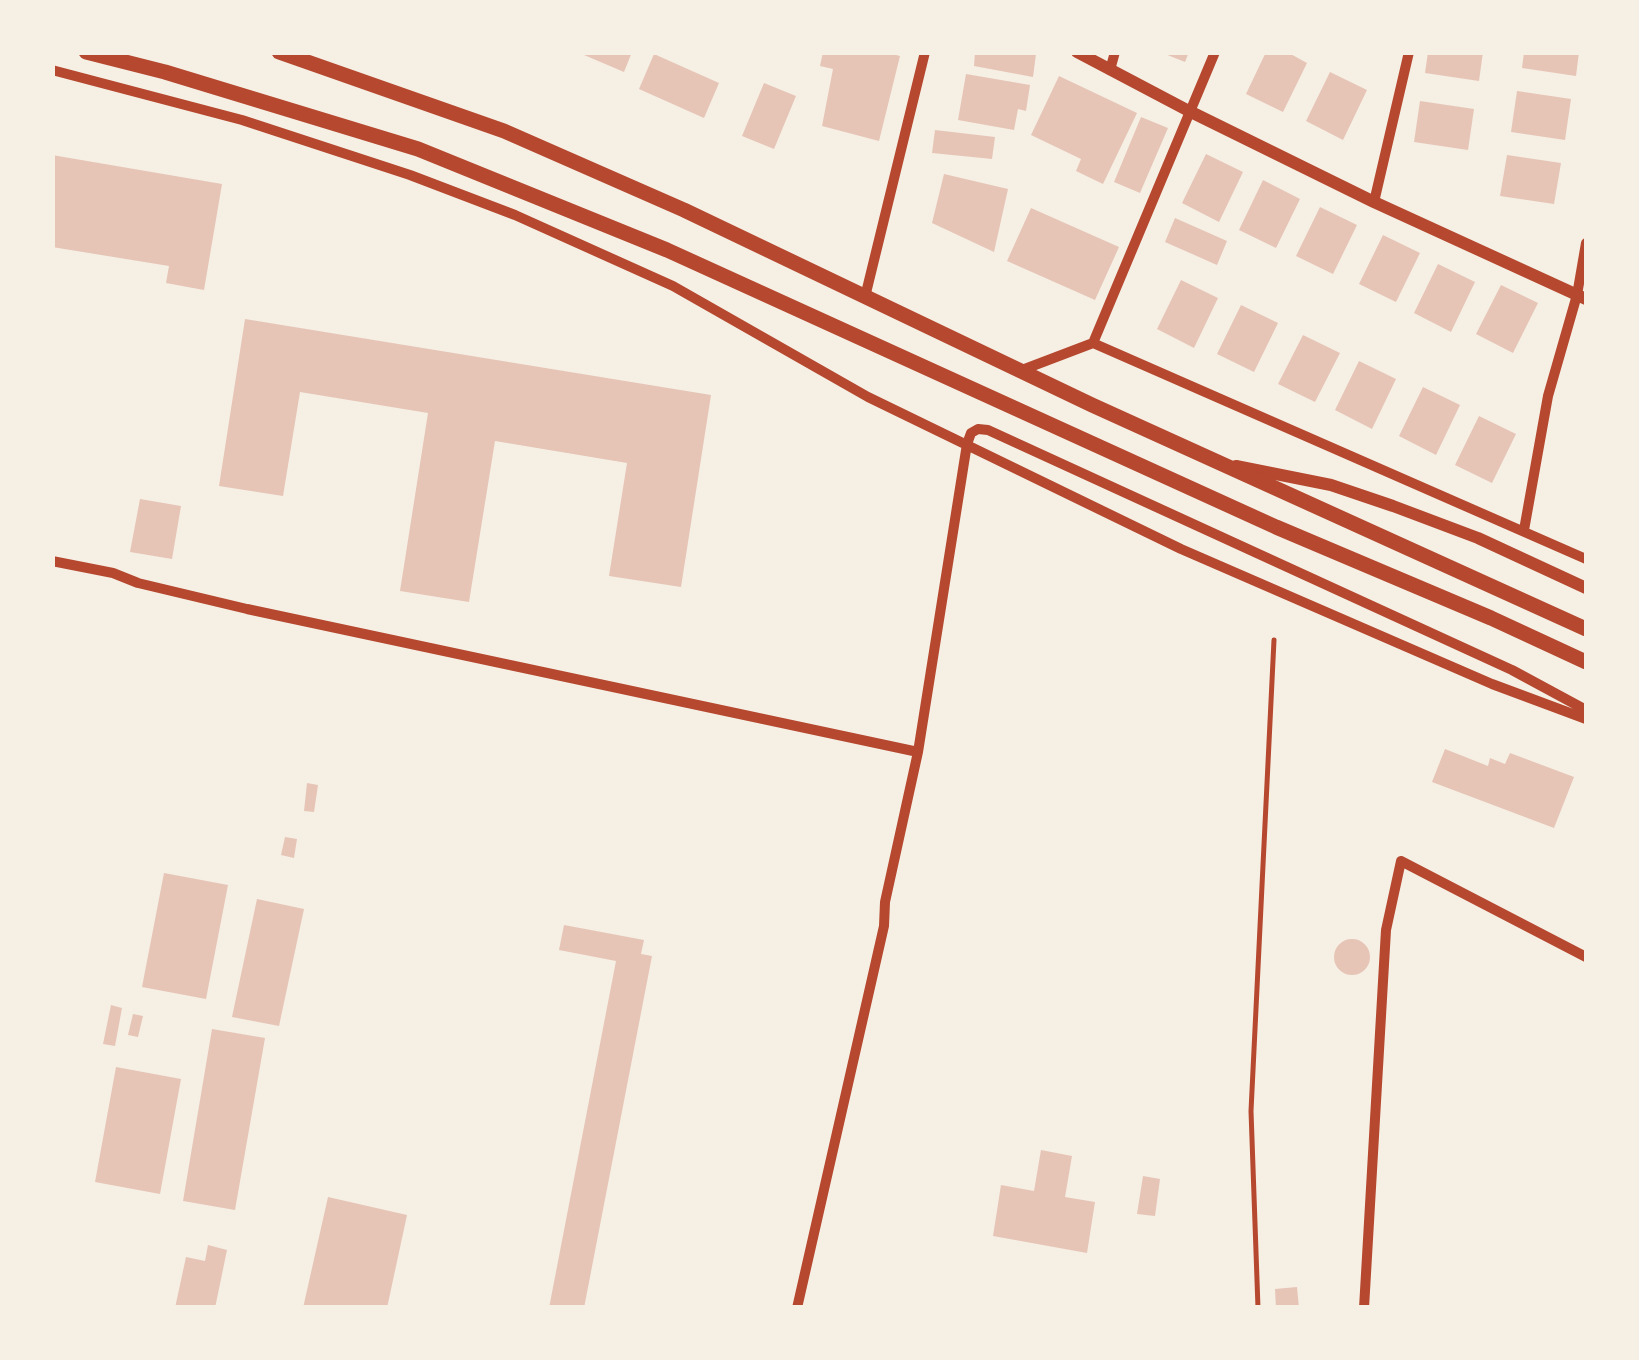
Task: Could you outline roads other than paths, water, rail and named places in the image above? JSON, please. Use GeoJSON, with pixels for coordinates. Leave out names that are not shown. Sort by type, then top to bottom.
{"type":"FeatureCollection","features":[{"type":"Feature","properties":{"kind":"highway"},"geometry":{"type":"LineString","coordinates":[[86,52],[418,149],[667,250],[1276,527],[1586,662]]}},
{"type":"Feature","properties":{"kind":"highway"},"geometry":{"type":"LineString","coordinates":[[279,52],[504,131],[684,210],[1216,462],[1586,630]]}},
{"type":"Feature","properties":{"kind":"street"},"geometry":{"type":"LineString","coordinates":[[865,297],[925,52]]}},
{"type":"Feature","properties":{"kind":"street"},"geometry":{"type":"LineString","coordinates":[[1077,52],[1374,202],[1582,297]]}},
{"type":"Feature","properties":{"kind":"street"},"geometry":{"type":"LineString","coordinates":[[1110,70],[1115,52]]}},
{"type":"Feature","properties":{"kind":"street"},"geometry":{"type":"LineString","coordinates":[[1093,343],[1215,52]]}},
{"type":"Feature","properties":{"kind":"street"},"geometry":{"type":"LineString","coordinates":[[1374,202],[1409,52]]}},
{"type":"Feature","properties":{"kind":"street"},"geometry":{"type":"LineString","coordinates":[[52,70],[242,120],[410,175],[515,215],[674,286],[868,397],[1181,549],[1492,684],[1586,719]]}},
{"type":"Feature","properties":{"kind":"street"},"geometry":{"type":"LineString","coordinates":[[1524,530],[1548,396],[1582,297],[1586,243]]}},
{"type":"Feature","properties":{"kind":"street"},"geometry":{"type":"LineString","coordinates":[[1022,370],[1093,343],[1586,559]]}},
{"type":"Feature","properties":{"kind":"street"},"geometry":{"type":"LineString","coordinates":[[797,1308],[884,926],[885,902],[918,752],[966,444],[971,433],[988,430],[1537,682],[1586,710]]}},
{"type":"Feature","properties":{"kind":"street"},"geometry":{"type":"LineString","coordinates":[[1216,462],[1331,485],[1393,506],[1478,538],[1586,588]]}},
{"type":"Feature","properties":{"kind":"street"},"geometry":{"type":"LineString","coordinates":[[52,561],[113,573],[138,583],[248,610],[918,752]]}},
{"type":"Feature","properties":{"kind":"street"},"geometry":{"type":"LineString","coordinates":[[1271,589],[1280,564]]}},
{"type":"Feature","properties":{"kind":"street"},"geometry":{"type":"LineString","coordinates":[[1364,1308],[1386,930],[1401,861],[1586,957]]}},
{"type":"Feature","properties":{"kind":"lane"},"geometry":{"type":"LineString","coordinates":[[1258,1308],[1252,1111],[1274,640]]}}]}
